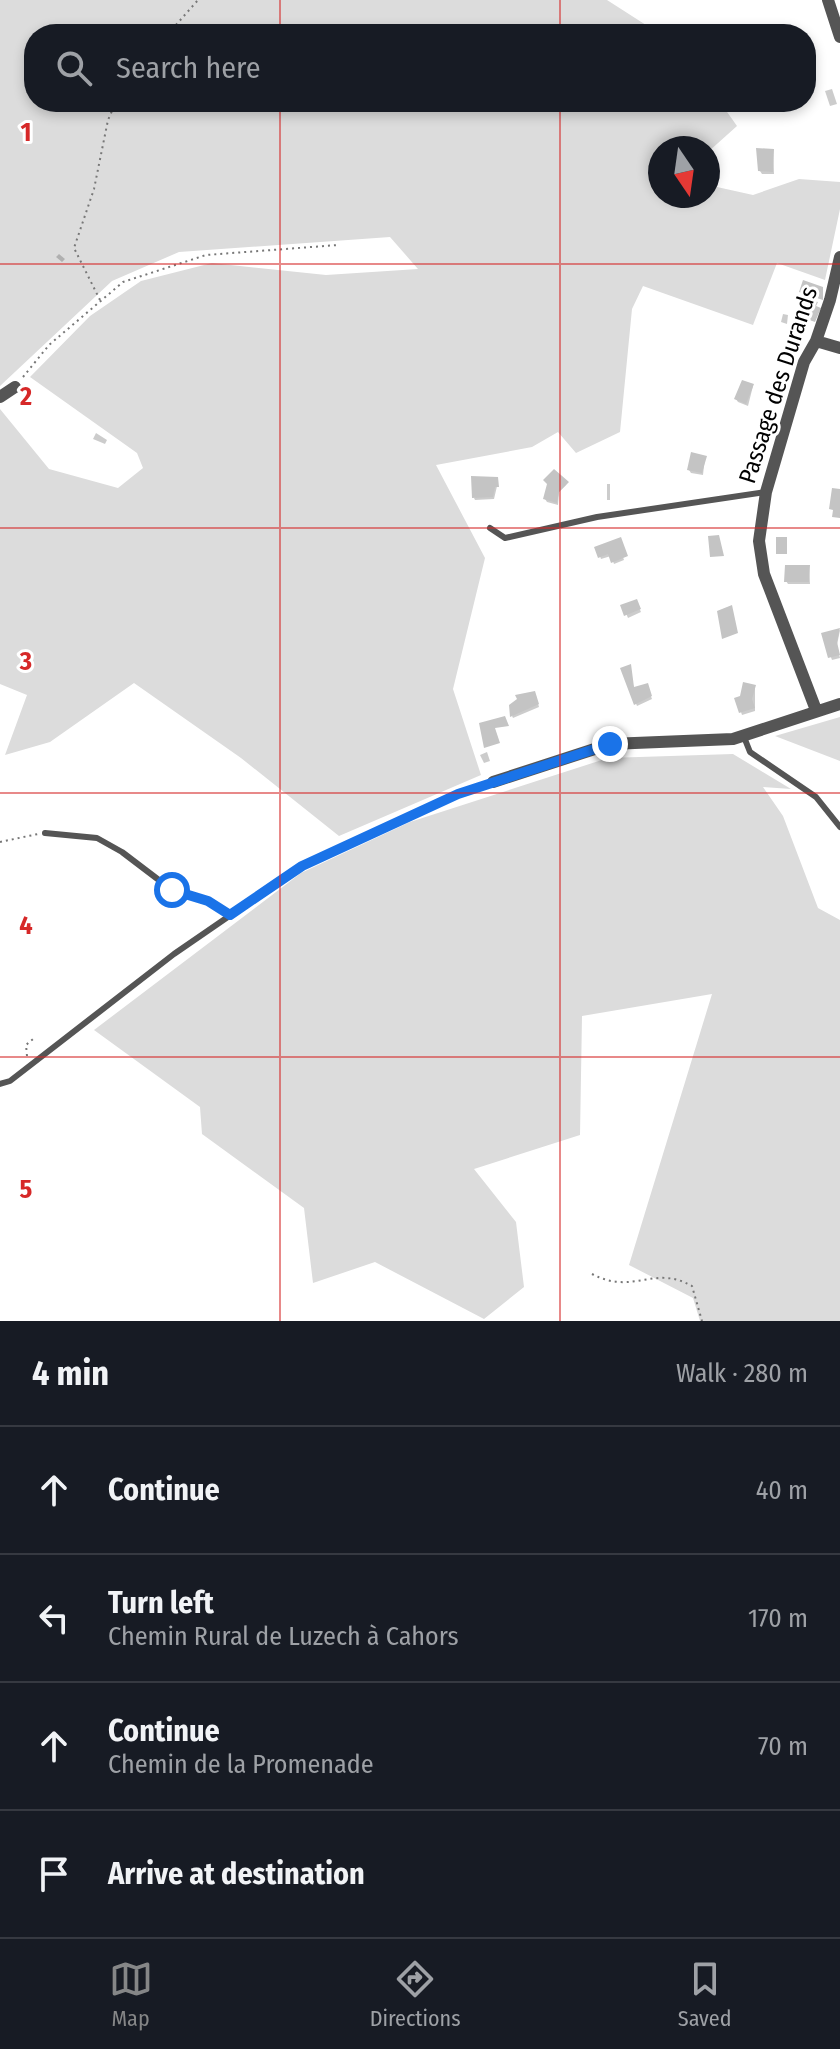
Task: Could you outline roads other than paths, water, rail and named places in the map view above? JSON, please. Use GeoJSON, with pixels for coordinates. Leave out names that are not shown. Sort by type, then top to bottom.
{"type":"FeatureCollection","features":[{"type":"Feature","properties":{"kind":"street"},"geometry":{"type":"LineString","coordinates":[[828,0],[840,37]]}},
{"type":"Feature","properties":{"kind":"street","name":"Passage des Durands"},"geometry":{"type":"LineString","coordinates":[[816,710],[764,574],[759,541],[766,492],[804,362],[816,341],[840,257]]}},
{"type":"Feature","properties":{"kind":"street"},"geometry":{"type":"LineString","coordinates":[[816,341],[840,348]]}},
{"type":"Feature","properties":{"kind":"street"},"geometry":{"type":"LineString","coordinates":[[0,397],[15,387]]}},
{"type":"Feature","properties":{"kind":"street"},"geometry":{"type":"LineString","coordinates":[[493,782],[610,744],[744,737],[840,704]]}},
{"type":"Feature","properties":{"kind":"lane"},"geometry":{"type":"LineString","coordinates":[[490,528],[505,538],[597,517],[766,492]]}},
{"type":"Feature","properties":{"kind":"lane"},"geometry":{"type":"LineString","coordinates":[[744,737],[750,752],[816,797],[840,827]]}},
{"type":"Feature","properties":{"kind":"lane"},"geometry":{"type":"LineString","coordinates":[[0,1084],[32,1064],[230,915],[302,866],[458,794],[493,782]]}},
{"type":"Feature","properties":{"kind":"lane"},"geometry":{"type":"LineString","coordinates":[[45,833],[97,838],[122,852],[172,890],[208,901],[230,915]]}}]}
